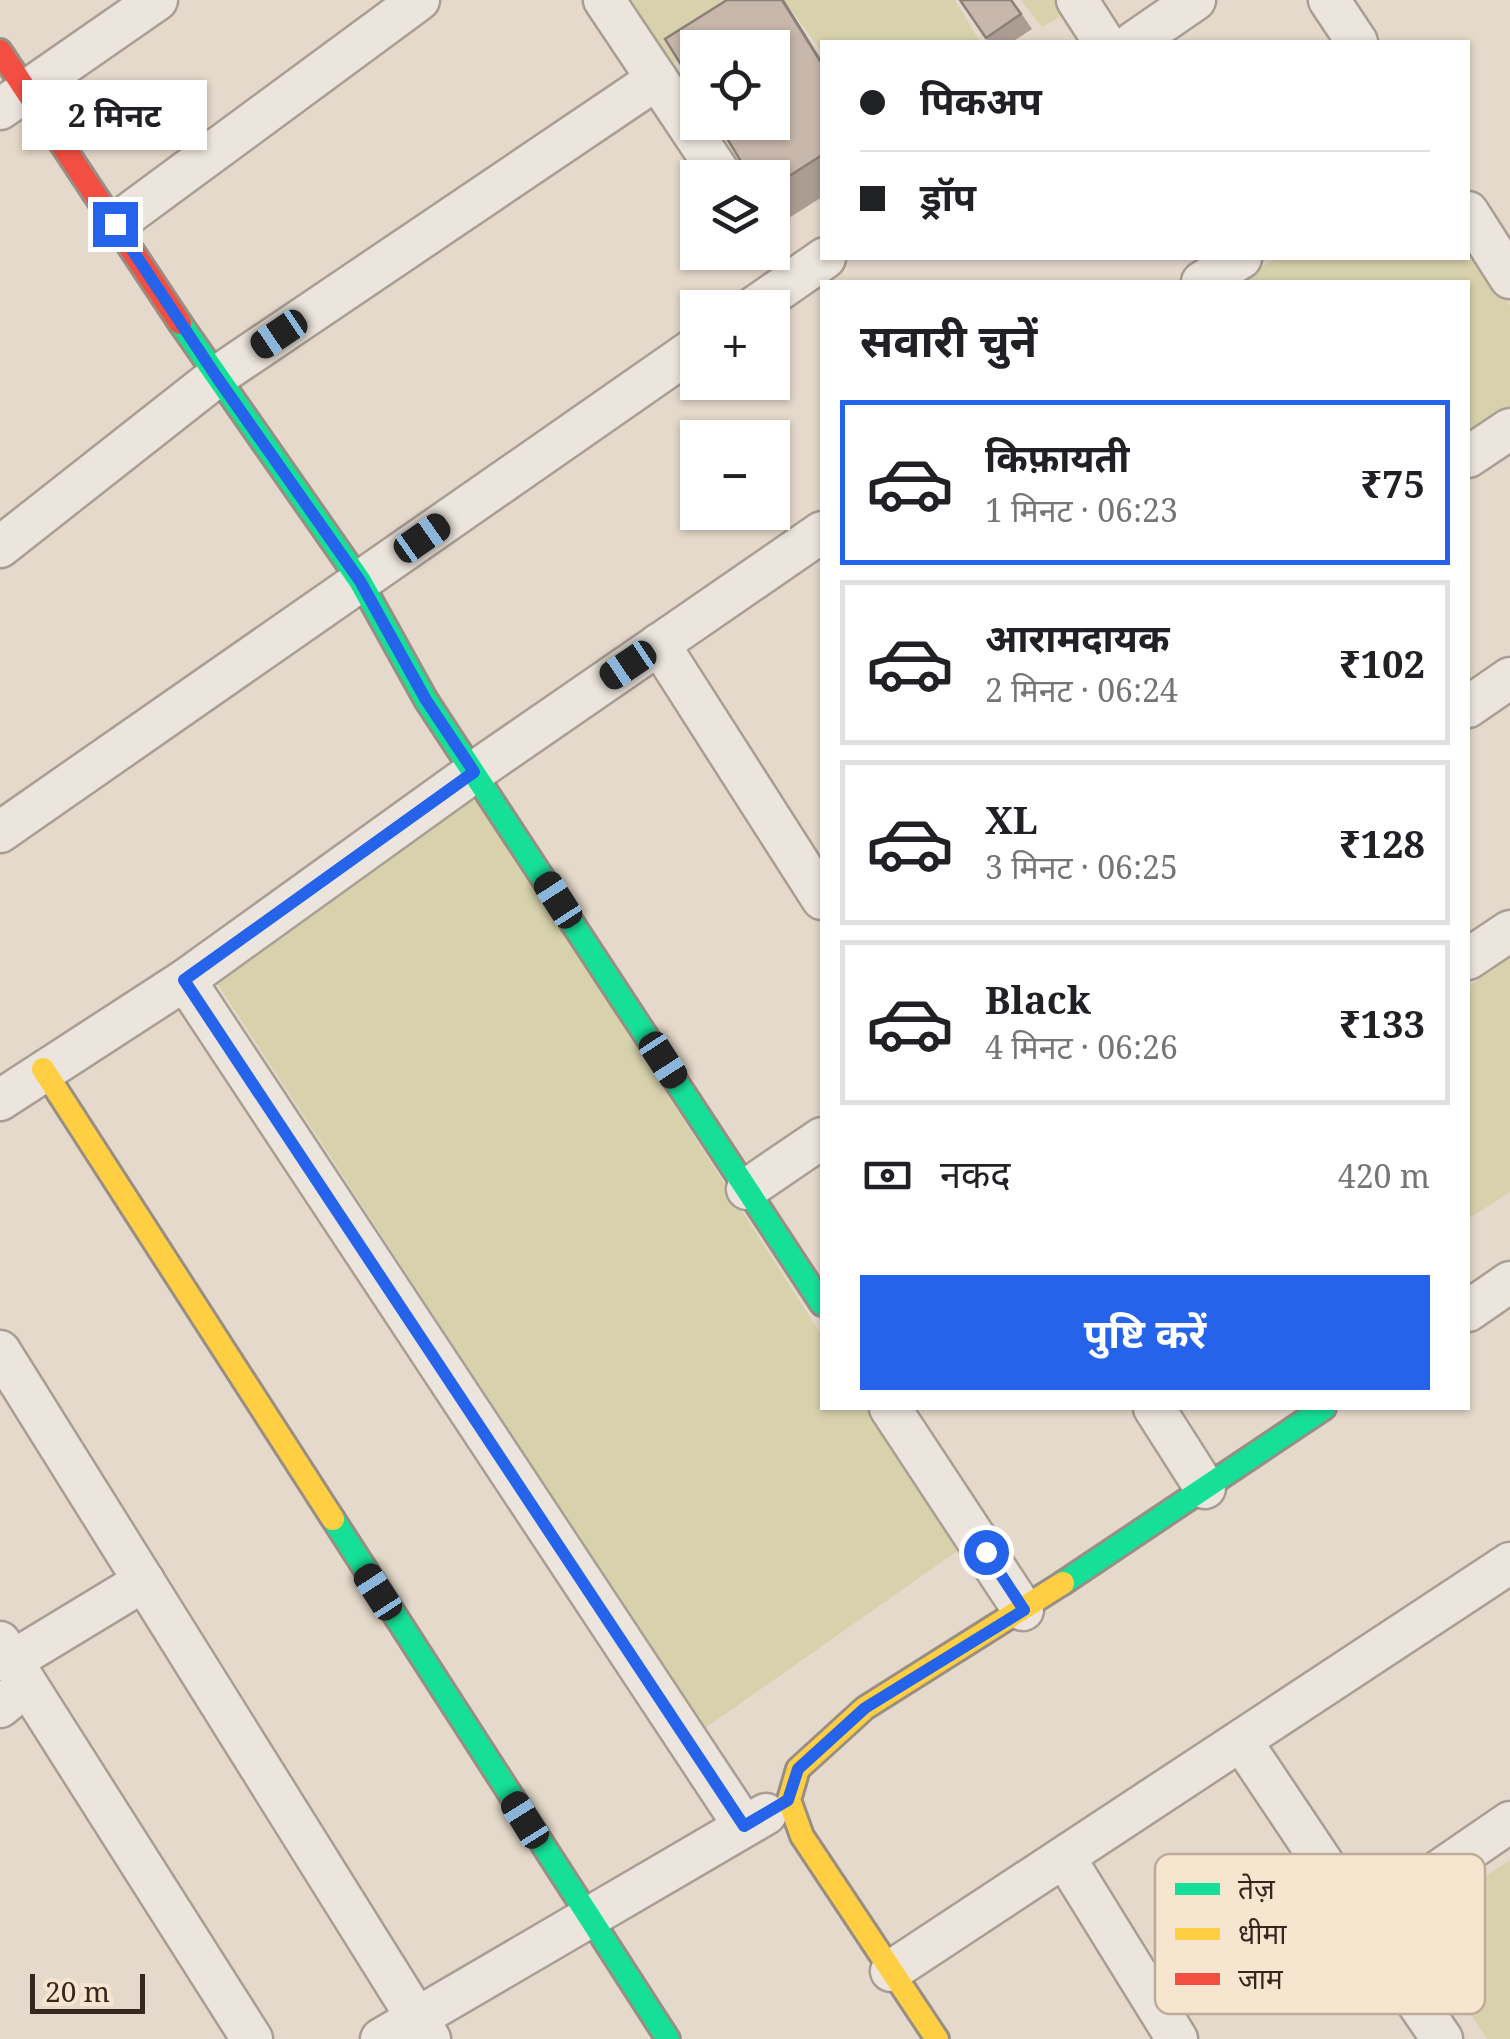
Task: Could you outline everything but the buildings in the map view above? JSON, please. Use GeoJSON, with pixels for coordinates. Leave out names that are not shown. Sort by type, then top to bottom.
{"type":"FeatureCollection","features":[{"type":"Feature","properties":{"kind":"street"},"geometry":{"type":"LineString","coordinates":[[13,100],[156,0]]}},
{"type":"Feature","properties":{"kind":"street"},"geometry":{"type":"LineString","coordinates":[[115,224],[419,0]]}},
{"type":"Feature","properties":{"kind":"street"},"geometry":{"type":"LineString","coordinates":[[604,0],[711,160]]}},
{"type":"Feature","properties":{"kind":"street"},"geometry":{"type":"LineString","coordinates":[[1077,0],[1103,40]]}},
{"type":"Feature","properties":{"kind":"street"},"geometry":{"type":"LineString","coordinates":[[1137,40],[1194,0]]}},
{"type":"Feature","properties":{"kind":"street"},"geometry":{"type":"LineString","coordinates":[[1329,0],[1356,40]]}},
{"type":"Feature","properties":{"kind":"street"},"geometry":{"type":"LineString","coordinates":[[0,51],[13,100],[115,224],[360,581],[426,700],[820,1301]]}},
{"type":"Feature","properties":{"kind":"street"},"geometry":{"type":"LineString","coordinates":[[0,547],[216,376],[657,79]]}},
{"type":"Feature","properties":{"kind":"street"},"geometry":{"type":"LineString","coordinates":[[1470,215],[1510,278]]}},
{"type":"Feature","properties":{"kind":"street"},"geometry":{"type":"LineString","coordinates":[[790,265],[820,259]]}},
{"type":"Feature","properties":{"kind":"street"},"geometry":{"type":"LineString","coordinates":[[0,832],[680,359]]}},
{"type":"Feature","properties":{"kind":"street"},"geometry":{"type":"LineString","coordinates":[[1470,455],[1510,429]]}},
{"type":"Feature","properties":{"kind":"street"},"geometry":{"type":"LineString","coordinates":[[0,1100],[184,980],[474,772],[820,533]]}},
{"type":"Feature","properties":{"kind":"street"},"geometry":{"type":"LineString","coordinates":[[659,644],[820,890]]}},
{"type":"Feature","properties":{"kind":"street"},"geometry":{"type":"LineString","coordinates":[[1470,958],[1510,930]]}},
{"type":"Feature","properties":{"kind":"street"},"geometry":{"type":"LineString","coordinates":[[184,980],[744,1826]]}},
{"type":"Feature","properties":{"kind":"street"},"geometry":{"type":"LineString","coordinates":[[44,1069],[668,2039]]}},
{"type":"Feature","properties":{"kind":"street"},"geometry":{"type":"LineString","coordinates":[[747,1189],[820,1139]]}},
{"type":"Feature","properties":{"kind":"street"},"geometry":{"type":"LineString","coordinates":[[1470,1310],[1510,1282]]}},
{"type":"Feature","properties":{"kind":"street"},"geometry":{"type":"LineString","coordinates":[[0,1351],[424,2029]]}},
{"type":"Feature","properties":{"kind":"street"},"geometry":{"type":"LineString","coordinates":[[891,1410],[1024,1610]]}},
{"type":"Feature","properties":{"kind":"street"},"geometry":{"type":"LineString","coordinates":[[1155,1410],[1206,1488]]}},
{"type":"Feature","properties":{"kind":"street"},"geometry":{"type":"LineString","coordinates":[[937,2039],[802,1836],[788,1800],[798,1769],[865,1708],[1024,1610],[1321,1410]]}},
{"type":"Feature","properties":{"kind":"street"},"geometry":{"type":"LineString","coordinates":[[891,1971],[1510,1563]]}},
{"type":"Feature","properties":{"kind":"street"},"geometry":{"type":"LineString","coordinates":[[144,1581],[10,1674],[252,2039]]}},
{"type":"Feature","properties":{"kind":"street"},"geometry":{"type":"LineString","coordinates":[[1242,1742],[1317,1854]]}},
{"type":"Feature","properties":{"kind":"street"},"geometry":{"type":"LineString","coordinates":[[381,2039],[424,2029],[588,1918],[788,1800]]}},
{"type":"Feature","properties":{"kind":"street"},"geometry":{"type":"LineString","coordinates":[[1463,1854],[1510,1822]]}},
{"type":"Feature","properties":{"kind":"street"},"geometry":{"type":"LineString","coordinates":[[1064,1858],[1155,2004]]}},
{"type":"Feature","properties":{"kind":"street"},"geometry":{"type":"LineString","coordinates":[[1161,2014],[1177,2039]]}},
{"type":"Feature","properties":{"kind":"street"},"geometry":{"type":"LineString","coordinates":[[1425,2014],[1442,2039]]}},
{"type":"Feature","properties":{"kind":"shaded area"},"geometry":{"type":"Polygon","coordinates":[[[623,0],[763,0],[720,30],[680,30],[680,58],[669,66],[623,0]]]}},
{"type":"Feature","properties":{"kind":"shaded area"},"geometry":{"type":"Polygon","coordinates":[[[784,0],[955,0],[979,40],[820,40],[820,49],[784,0]]]}},
{"type":"Feature","properties":{"kind":"shaded area"},"geometry":{"type":"Polygon","coordinates":[[[1021,0],[1071,0],[1076,8],[1042,27],[1021,0]]]}},
{"type":"Feature","properties":{"kind":"shaded area"},"geometry":{"type":"Polygon","coordinates":[[[1470,246],[1510,306],[1510,411],[1470,439],[1470,280],[1242,280],[1273,260],[1470,260],[1470,246]]]}},
{"type":"Feature","properties":{"kind":"shaded area"},"geometry":{"type":"Polygon","coordinates":[[[471,788],[820,1333],[820,1410],[870,1410],[960,1549],[704,1729],[213,977],[471,788]]]}},
{"type":"Feature","properties":{"kind":"shaded area"},"geometry":{"type":"Polygon","coordinates":[[[1510,958],[1510,1192],[1470,1218],[1470,986],[1510,958]]]}},
{"type":"Feature","properties":{"kind":"shaded area"},"geometry":{"type":"Polygon","coordinates":[[[1510,1860],[1510,2039],[1487,2039],[1471,2014],[1485,2014],[1485,1877],[1510,1860]]]}},
{"type":"Feature","properties":{"kind":"traffic: fast"},"geometry":{"type":"LineString","coordinates":[[180,323],[360,581],[426,700],[820,1301]]}},
{"type":"Feature","properties":{"kind":"traffic: fast"},"geometry":{"type":"LineString","coordinates":[[1063,1583],[1321,1410]]}},
{"type":"Feature","properties":{"kind":"traffic: fast"},"geometry":{"type":"LineString","coordinates":[[333,1519],[668,2039]]}},
{"type":"Feature","properties":{"kind":"traffic: slow"},"geometry":{"type":"LineString","coordinates":[[43,1069],[333,1519]]}},
{"type":"Feature","properties":{"kind":"traffic: slow"},"geometry":{"type":"LineString","coordinates":[[937,2039],[802,1836],[789,1800],[798,1769],[865,1708],[1063,1583]]}},
{"type":"Feature","properties":{"kind":"traffic: jam"},"geometry":{"type":"LineString","coordinates":[[0,51],[180,323]]}},
{"type":"Feature","properties":{"kind":"route"},"geometry":{"type":"LineString","coordinates":[[115,224],[360,581],[426,700],[474,772],[184,980],[744,1826],[788,1800],[798,1769],[865,1708],[1024,1610],[986,1552]]}}]}
